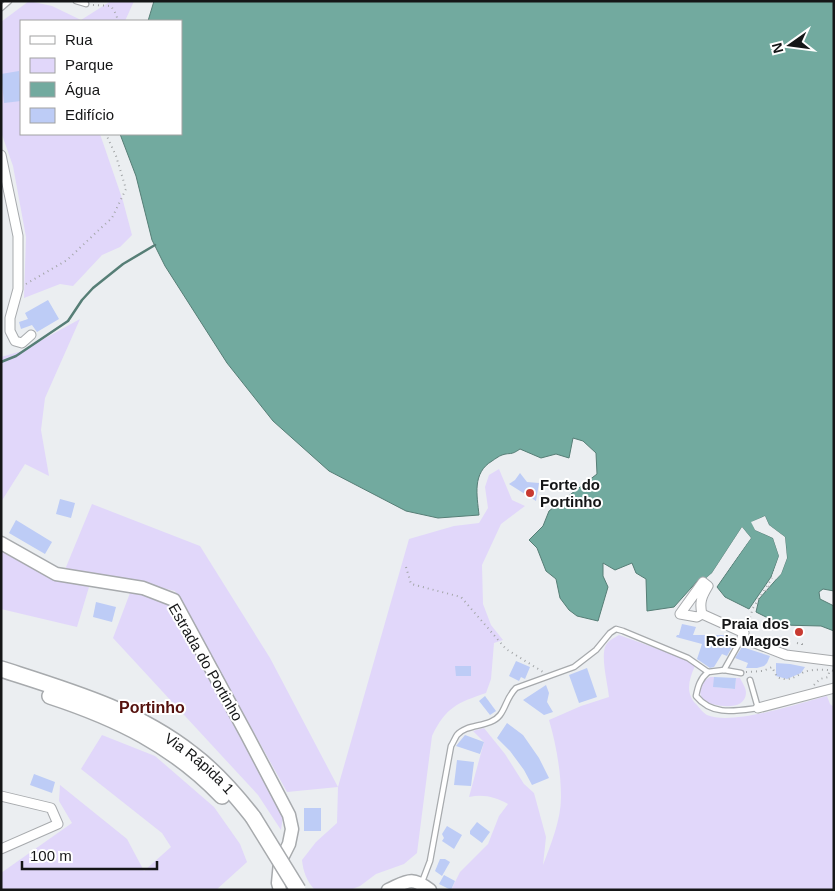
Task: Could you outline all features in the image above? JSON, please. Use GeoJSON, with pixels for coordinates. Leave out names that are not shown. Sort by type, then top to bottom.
{"type":"FeatureCollection","features":[{"type":"Feature","properties":{"kind":"highway","name":"Via Rápida 1"},"geometry":{"type":"LineString","coordinates":[[1,669],[89,697],[121,710],[147,724],[193,754],[215,773],[298,890]]}},
{"type":"Feature","properties":{"kind":"highway","name":"Via Rápida 1"},"geometry":{"type":"LineString","coordinates":[[1,680],[115,719],[165,747],[208,782],[248,820],[287,890]]}},
{"type":"Feature","properties":{"kind":"street"},"geometry":{"type":"LineString","coordinates":[[1,155],[18,236],[18,290],[10,318],[10,331],[15,341],[22,343],[31,335]]}},
{"type":"Feature","properties":{"kind":"street","name":"Estrada do Portinho"},"geometry":{"type":"LineString","coordinates":[[1,543],[56,574],[143,588],[174,600],[289,815],[292,829],[289,844],[280,862],[278,884],[280,890]]}},
{"type":"Feature","properties":{"kind":"street"},"geometry":{"type":"LineString","coordinates":[[702,614],[743,636],[786,655],[831,663]]}},
{"type":"Feature","properties":{"kind":"street"},"geometry":{"type":"LineString","coordinates":[[758,708],[834,688]]}},
{"type":"Feature","properties":{"kind":"street"},"geometry":{"type":"LineString","coordinates":[[1,796],[51,808],[58,824],[1,849]]}},
{"type":"Feature","properties":{"kind":"street"},"geometry":{"type":"LineString","coordinates":[[388,890],[410,881],[416,881],[423,888]]}},
{"type":"Feature","properties":{"kind":"lane"},"geometry":{"type":"LineString","coordinates":[[1,8],[9,1]]}},
{"type":"Feature","properties":{"kind":"lane"},"geometry":{"type":"LineString","coordinates":[[76,1],[86,4]]}},
{"type":"Feature","properties":{"kind":"lane"},"geometry":{"type":"LineString","coordinates":[[423,888],[430,861],[451,746],[457,735],[463,731],[500,715],[510,694],[516,688],[574,667],[596,650],[610,633],[616,629],[623,630],[688,658],[708,672]]}},
{"type":"Feature","properties":{"kind":"lane"},"geometry":{"type":"LineString","coordinates":[[724,670],[743,636]]}},
{"type":"Feature","properties":{"kind":"lane"},"geometry":{"type":"LineString","coordinates":[[741,673],[724,670],[708,672],[698,685],[696,696],[702,704],[723,711],[758,708],[750,680]]}},
{"type":"Feature","properties":{"kind":"path"},"geometry":{"type":"LineString","coordinates":[[86,4],[111,6],[118,20]]}},
{"type":"Feature","properties":{"kind":"path"},"geometry":{"type":"LineString","coordinates":[[18,290],[67,260],[112,218],[126,189],[116,156],[106,135]]}},
{"type":"Feature","properties":{"kind":"path"},"geometry":{"type":"LineString","coordinates":[[406,567],[411,584],[461,598],[506,649],[550,675]]}},
{"type":"Feature","properties":{"kind":"path"},"geometry":{"type":"LineString","coordinates":[[743,636],[753,608],[772,578]]}},
{"type":"Feature","properties":{"kind":"path"},"geometry":{"type":"LineString","coordinates":[[766,591],[770,585],[768,584]]}},
{"type":"Feature","properties":{"kind":"path"},"geometry":{"type":"LineString","coordinates":[[795,648],[803,651],[802,644],[797,643]]}},
{"type":"Feature","properties":{"kind":"path"},"geometry":{"type":"LineString","coordinates":[[812,688],[816,682],[828,677],[831,663]]}},
{"type":"Feature","properties":{"kind":"path"},"geometry":{"type":"LineString","coordinates":[[741,673],[763,671],[772,667],[777,677],[789,680],[805,672],[831,670]]}},
{"type":"Feature","properties":{"kind":"green space"},"geometry":{"type":"Polygon","coordinates":[[[29,1],[52,6],[81,20],[20,20],[20,135],[100,135],[123,201],[132,235],[120,247],[102,255],[73,286],[60,284],[24,298],[26,237],[13,166],[1,132],[1,22],[29,1]]]}},
{"type":"Feature","properties":{"kind":"green space"},"geometry":{"type":"Polygon","coordinates":[[[111,1],[134,1],[125,20],[81,20],[111,1]]]}},
{"type":"Feature","properties":{"kind":"green space"},"geometry":{"type":"Polygon","coordinates":[[[80,319],[45,398],[41,430],[49,476],[25,464],[1,502],[1,357],[22,351],[80,319]]]}},
{"type":"Feature","properties":{"kind":"green space"},"geometry":{"type":"Polygon","coordinates":[[[499,469],[512,500],[525,506],[501,524],[482,565],[483,604],[491,625],[503,640],[494,643],[491,679],[486,693],[453,707],[442,718],[432,736],[417,853],[404,864],[376,874],[360,886],[350,890],[315,890],[306,876],[302,860],[316,842],[337,823],[338,787],[409,539],[454,526],[479,523],[488,508],[485,487],[489,475],[499,469]]]}},
{"type":"Feature","properties":{"kind":"green space"},"geometry":{"type":"Polygon","coordinates":[[[92,504],[200,546],[270,658],[338,787],[287,792],[175,591],[118,577],[64,572],[92,504]]]}},
{"type":"Feature","properties":{"kind":"green space"},"geometry":{"type":"Polygon","coordinates":[[[1,548],[50,578],[89,587],[77,627],[1,609],[1,548]]]}},
{"type":"Feature","properties":{"kind":"green space"},"geometry":{"type":"Polygon","coordinates":[[[141,591],[172,606],[283,816],[281,830],[258,795],[113,638],[130,593],[141,591]]]}},
{"type":"Feature","properties":{"kind":"green space"},"geometry":{"type":"Polygon","coordinates":[[[619,635],[686,659],[695,666],[691,676],[689,691],[696,704],[707,715],[718,718],[749,716],[827,696],[830,704],[834,707],[834,890],[451,890],[460,872],[488,844],[499,816],[508,804],[489,797],[469,797],[484,742],[473,731],[484,728],[505,754],[524,784],[534,793],[546,837],[543,865],[561,806],[558,758],[549,720],[581,706],[609,697],[604,650],[612,639],[619,635]]]}},
{"type":"Feature","properties":{"kind":"green space"},"geometry":{"type":"Polygon","coordinates":[[[710,677],[714,677],[714,687],[735,689],[736,678],[740,678],[746,691],[744,699],[741,703],[729,706],[705,702],[702,699],[700,688],[703,682],[710,677]]]}},
{"type":"Feature","properties":{"kind":"green space"},"geometry":{"type":"Polygon","coordinates":[[[102,735],[155,756],[214,807],[240,844],[247,862],[216,890],[1,890],[1,873],[72,823],[59,801],[60,785],[127,839],[144,871],[171,847],[162,833],[81,769],[102,735]]]}},
{"type":"Feature","properties":{"kind":"water"},"geometry":{"type":"Polygon","coordinates":[[[154,1],[834,1],[834,591],[823,589],[819,592],[820,599],[834,606],[834,631],[821,626],[782,625],[756,612],[759,599],[781,574],[787,558],[785,537],[769,525],[765,516],[752,522],[755,530],[773,538],[779,556],[771,577],[749,609],[725,597],[717,587],[751,538],[742,527],[712,573],[704,580],[700,578],[674,607],[647,611],[646,579],[636,573],[632,563],[615,570],[603,563],[603,576],[608,587],[598,621],[577,616],[569,610],[560,598],[556,579],[546,571],[537,548],[529,540],[543,526],[549,511],[597,474],[596,453],[583,441],[573,438],[569,458],[556,454],[541,458],[520,449],[500,456],[481,472],[477,485],[479,515],[438,518],[406,511],[329,471],[273,421],[227,363],[165,266],[152,240],[136,176],[120,135],[182,135],[182,20],[148,20],[154,1]]]}},
{"type":"Feature","properties":{"kind":"pier"},"geometry":{"type":"Polygon","coordinates":[[[765,516],[769,525],[785,537],[787,558],[781,574],[776,579],[772,576],[779,556],[773,538],[755,530],[751,522],[765,516]],[[764,520],[754,524],[756,528],[775,537],[781,556],[774,577],[784,558],[782,538],[767,527],[764,520]]]}},
{"type":"Feature","properties":{"kind":"pier"},"geometry":{"type":"Polygon","coordinates":[[[742,527],[751,538],[715,588],[715,585],[748,538],[742,531],[714,574],[706,581],[704,580],[712,573],[742,527]]]}},
{"type":"Feature","properties":{"kind":"building"},"geometry":{"type":"Polygon","coordinates":[[[19,71],[20,101],[4,103],[1,74],[19,71]]]}},
{"type":"Feature","properties":{"kind":"building"},"geometry":{"type":"Polygon","coordinates":[[[48,300],[59,319],[37,332],[32,325],[21,329],[19,322],[28,319],[25,313],[48,300]]]}},
{"type":"Feature","properties":{"kind":"building","name":"Forte do Portinho"},"geometry":{"type":"Polygon","coordinates":[[[520,473],[527,482],[539,483],[536,501],[509,484],[520,473]]]}},
{"type":"Feature","properties":{"kind":"building"},"geometry":{"type":"Polygon","coordinates":[[[60,499],[75,503],[71,518],[56,514],[60,499]]]}},
{"type":"Feature","properties":{"kind":"building"},"geometry":{"type":"Polygon","coordinates":[[[16,520],[52,542],[45,554],[9,533],[16,520]]]}},
{"type":"Feature","properties":{"kind":"building"},"geometry":{"type":"Polygon","coordinates":[[[96,602],[116,607],[112,622],[93,617],[96,602]]]}},
{"type":"Feature","properties":{"kind":"building"},"geometry":{"type":"Polygon","coordinates":[[[682,624],[696,627],[693,635],[727,635],[736,640],[727,656],[722,654],[714,667],[710,668],[697,659],[702,644],[676,637],[679,635],[682,624]]]}},
{"type":"Feature","properties":{"kind":"building"},"geometry":{"type":"Polygon","coordinates":[[[742,647],[770,656],[767,663],[757,668],[746,668],[748,663],[735,658],[742,647]]]}},
{"type":"Feature","properties":{"kind":"building"},"geometry":{"type":"Polygon","coordinates":[[[516,661],[530,667],[525,679],[521,677],[519,681],[509,676],[516,661]]]}},
{"type":"Feature","properties":{"kind":"building"},"geometry":{"type":"Polygon","coordinates":[[[776,663],[805,667],[801,673],[787,679],[776,676],[776,663]]]}},
{"type":"Feature","properties":{"kind":"building"},"geometry":{"type":"Polygon","coordinates":[[[455,666],[471,666],[471,676],[456,676],[455,666]]]}},
{"type":"Feature","properties":{"kind":"building"},"geometry":{"type":"Polygon","coordinates":[[[587,668],[597,697],[579,703],[569,675],[587,668]]]}},
{"type":"Feature","properties":{"kind":"building"},"geometry":{"type":"Polygon","coordinates":[[[714,677],[736,678],[735,689],[713,687],[714,677]]]}},
{"type":"Feature","properties":{"kind":"building"},"geometry":{"type":"Polygon","coordinates":[[[546,685],[549,693],[547,702],[553,712],[544,715],[523,700],[546,685]]]}},
{"type":"Feature","properties":{"kind":"building"},"geometry":{"type":"Polygon","coordinates":[[[485,696],[496,711],[490,715],[479,701],[485,696]]]}},
{"type":"Feature","properties":{"kind":"building"},"geometry":{"type":"Polygon","coordinates":[[[507,723],[523,735],[539,758],[549,778],[532,785],[510,751],[497,738],[507,723]]]}},
{"type":"Feature","properties":{"kind":"building"},"geometry":{"type":"Polygon","coordinates":[[[465,735],[484,742],[480,754],[456,746],[465,735]]]}},
{"type":"Feature","properties":{"kind":"building"},"geometry":{"type":"Polygon","coordinates":[[[457,760],[474,762],[471,786],[454,785],[457,760]]]}},
{"type":"Feature","properties":{"kind":"building"},"geometry":{"type":"Polygon","coordinates":[[[34,774],[55,782],[52,793],[30,785],[34,774]]]}},
{"type":"Feature","properties":{"kind":"building"},"geometry":{"type":"Polygon","coordinates":[[[304,808],[321,808],[321,831],[304,831],[304,808]]]}},
{"type":"Feature","properties":{"kind":"building"},"geometry":{"type":"Polygon","coordinates":[[[477,822],[490,832],[482,843],[470,834],[470,831],[477,822]]]}},
{"type":"Feature","properties":{"kind":"building"},"geometry":{"type":"Polygon","coordinates":[[[447,826],[462,835],[454,849],[442,841],[444,838],[442,834],[447,826]]]}},
{"type":"Feature","properties":{"kind":"building"},"geometry":{"type":"Polygon","coordinates":[[[440,859],[450,862],[442,876],[435,871],[440,859]]]}},
{"type":"Feature","properties":{"kind":"building"},"geometry":{"type":"Polygon","coordinates":[[[444,875],[455,881],[451,890],[439,884],[444,875]]]}},
{"type":"Feature","properties":{"kind":"waterway"},"geometry":{"type":"LineString","coordinates":[[1,362],[16,356],[68,321],[82,300],[93,288],[123,264],[155,245]]}},
{"type":"Feature","properties":{"kind":"place","name":"Forte do Portinho"},"geometry":{"type":"Point","coordinates":[530,493]}},
{"type":"Feature","properties":{"kind":"place","name":"Praia dos Reis Magos"},"geometry":{"type":"Point","coordinates":[799,632]}},
{"type":"Feature","properties":{"kind":"district","name":"Portinho"},"geometry":{"type":"Point","coordinates":[152,707]}}]}
